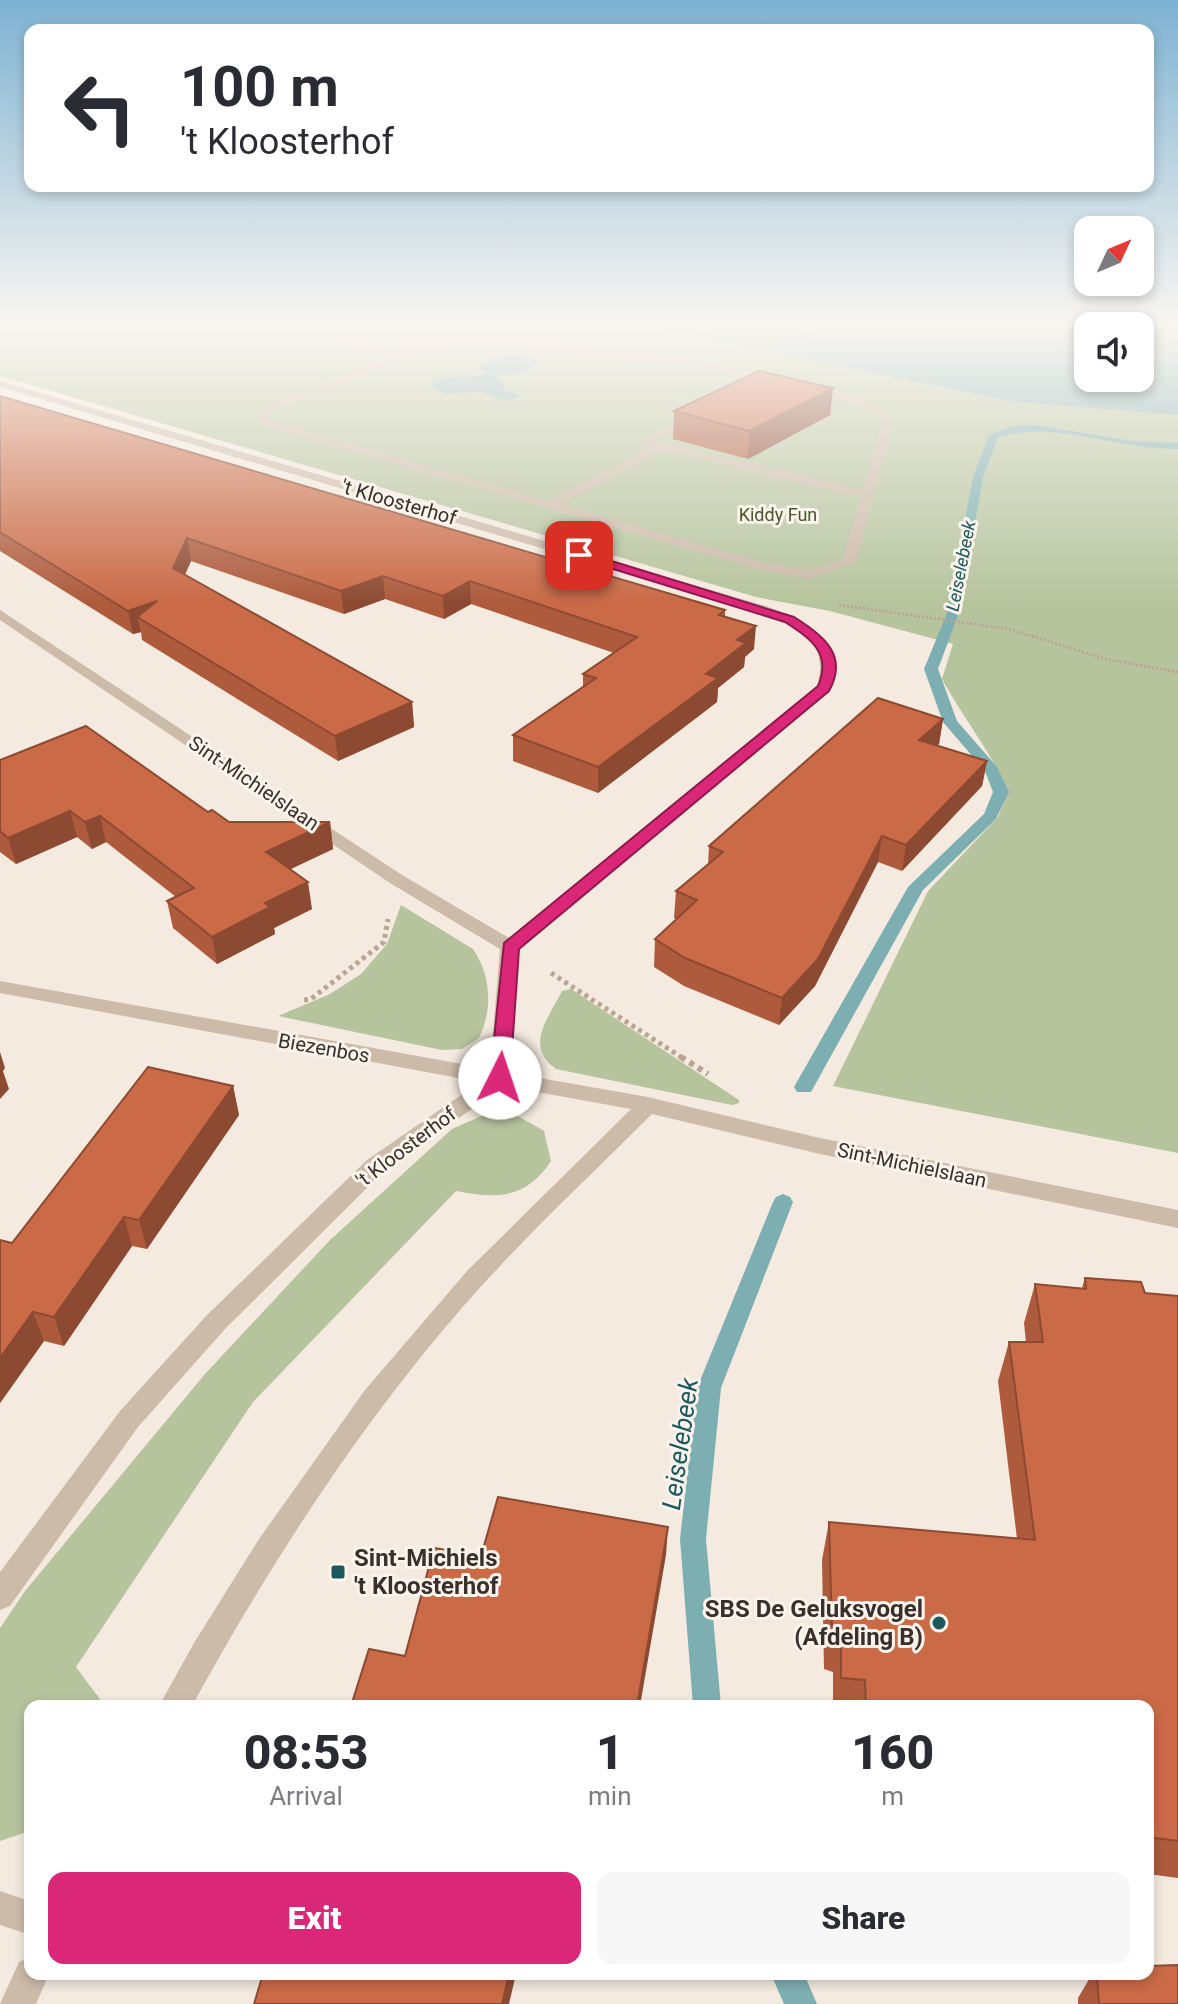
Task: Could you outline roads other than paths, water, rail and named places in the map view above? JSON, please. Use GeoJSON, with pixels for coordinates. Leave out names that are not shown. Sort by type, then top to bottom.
{"type":"FeatureCollection","features":[{"type":"Feature","properties":{"kind":"street","name":"'t Kloosterhof"},"geometry":{"type":"LineString","coordinates":[[110,417],[761,609],[813,634],[828,651],[831,671],[824,688],[510,947]]}},
{"type":"Feature","properties":{"kind":"street"},"geometry":{"type":"LineString","coordinates":[[262,417],[267,423],[760,566],[811,574],[849,562],[886,428],[884,417]]}},
{"type":"Feature","properties":{"kind":"street"},"geometry":{"type":"LineString","coordinates":[[695,417],[644,442],[868,495]]}},
{"type":"Feature","properties":{"kind":"street"},"geometry":{"type":"LineString","coordinates":[[549,505],[663,446]]}},
{"type":"Feature","properties":{"kind":"street","name":"Sint-Michielslaan"},"geometry":{"type":"LineString","coordinates":[[0,614],[396,879],[510,947]]}},
{"type":"Feature","properties":{"kind":"street"},"geometry":{"type":"LineString","coordinates":[[500,1078],[510,947]]}},
{"type":"Feature","properties":{"kind":"street","name":"Biezenbos"},"geometry":{"type":"LineString","coordinates":[[0,987],[196,1026],[648,1105]]}},
{"type":"Feature","properties":{"kind":"street","name":"'t Kloosterhof"},"geometry":{"type":"LineString","coordinates":[[0,1596],[129,1419],[216,1322],[375,1166],[500,1078]]}},
{"type":"Feature","properties":{"kind":"street"},"geometry":{"type":"LineString","coordinates":[[179,1700],[277,1538],[366,1407],[453,1302],[648,1105]]}},
{"type":"Feature","properties":{"kind":"street","name":"Sint-Michielslaan"},"geometry":{"type":"LineString","coordinates":[[648,1105],[820,1146],[1178,1219]]}},
{"type":"Feature","properties":{"kind":"street"},"geometry":{"type":"LineString","coordinates":[[0,1908],[24,1916]]}},
{"type":"Feature","properties":{"kind":"street"},"geometry":{"type":"LineString","coordinates":[[18,2004],[28,1980]]}},
{"type":"Feature","properties":{"kind":"waterway","name":"Leiselebeek"},"geometry":{"type":"LineString","coordinates":[[804,1087],[916,887],[991,816],[1001,792],[992,770],[950,722],[931,669],[953,613],[978,477],[994,435],[1014,429],[1036,428],[1132,444],[1178,446]]}},
{"type":"Feature","properties":{"kind":"waterway","name":"Leiselebeek"},"geometry":{"type":"LineString","coordinates":[[706,1700],[693,1539],[709,1388],[783,1202]]}},
{"type":"Feature","properties":{"kind":"waterway","name":"Leiselebeek"},"geometry":{"type":"LineString","coordinates":[[790,1980],[801,2004]]}},
{"type":"Feature","properties":{"kind":"place","name":"Sint-Michiels 't Kloosterhof"},"geometry":{"type":"Point","coordinates":[338,1572]}},
{"type":"Feature","properties":{"kind":"place","name":"SBS De Geluksvogel (Afdeling B)"},"geometry":{"type":"Point","coordinates":[939,1623]}},
{"type":"Feature","properties":{"kind":"park label","name":"Kiddy Fun"},"geometry":{"type":"Point","coordinates":[778,515]}}]}
